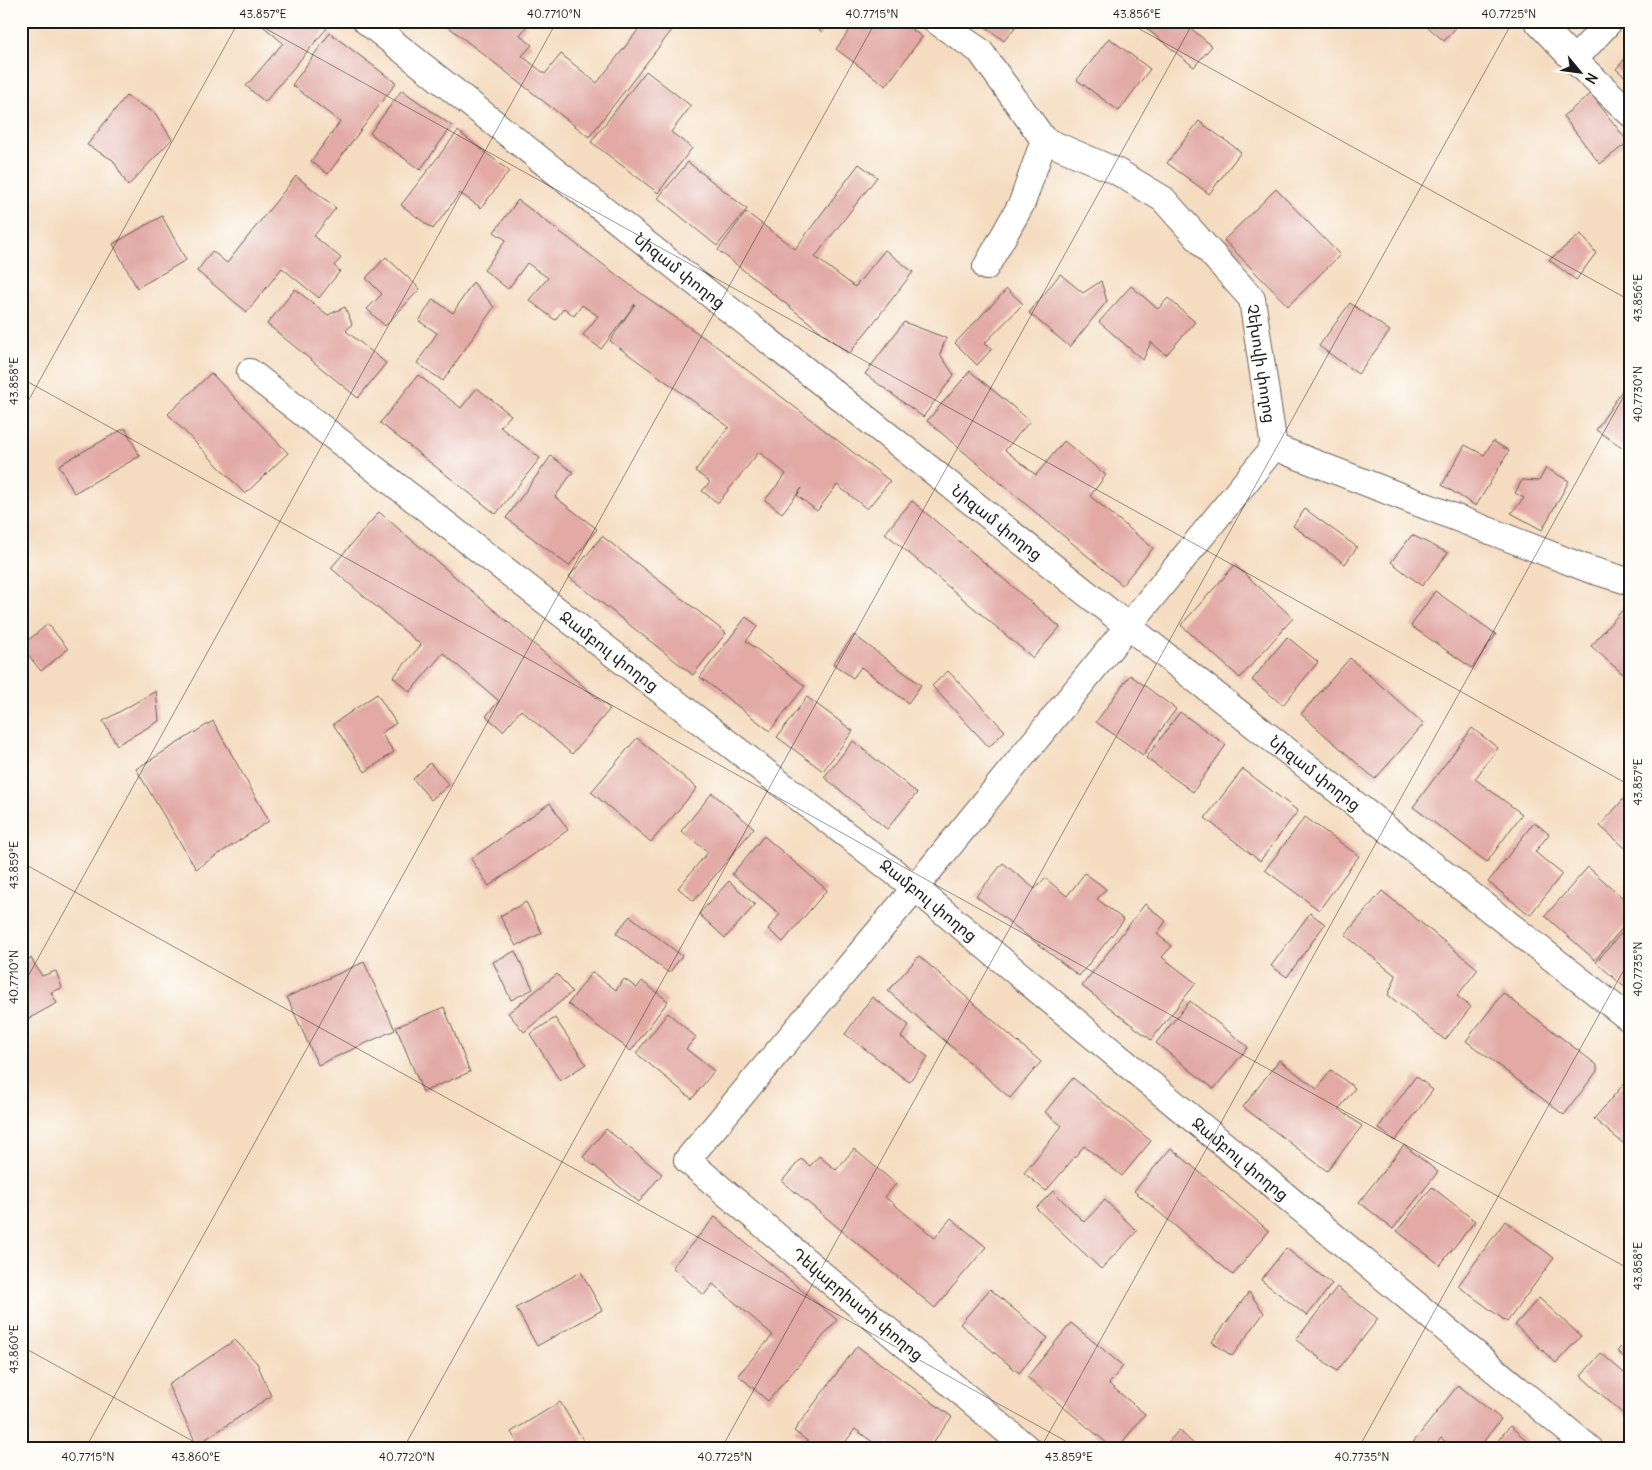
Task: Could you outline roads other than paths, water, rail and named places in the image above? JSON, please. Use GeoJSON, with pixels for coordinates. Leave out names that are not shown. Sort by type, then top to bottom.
{"type":"FeatureCollection","features":[{"type":"Feature","properties":{"kind":"street","name":"Նիզամ փողոց"},"geometry":{"type":"LineString","coordinates":[[366,21],[1129,627],[1631,1020]]}},
{"type":"Feature","properties":{"kind":"street"},"geometry":{"type":"LineString","coordinates":[[936,21],[980,51],[1044,140],[1022,203],[986,267]]}},
{"type":"Feature","properties":{"kind":"street"},"geometry":{"type":"LineString","coordinates":[[1537,21],[1574,60],[1631,114]]}},
{"type":"Feature","properties":{"kind":"street"},"geometry":{"type":"LineString","coordinates":[[1574,60],[1610,21]]}},
{"type":"Feature","properties":{"kind":"street","name":"Չեխովի փողոց"},"geometry":{"type":"LineString","coordinates":[[1044,140],[1116,171],[1163,199],[1252,299],[1274,447],[1588,568],[1631,582]]}},
{"type":"Feature","properties":{"kind":"street","name":"Ջամբուլ փողոց"},"geometry":{"type":"LineString","coordinates":[[250,372],[915,888],[1590,1449]]}},
{"type":"Feature","properties":{"kind":"street"},"geometry":{"type":"LineString","coordinates":[[915,888],[1274,447]]}},
{"type":"Feature","properties":{"kind":"street","name":"Դեկաբրիստի փողոց"},"geometry":{"type":"LineString","coordinates":[[915,888],[687,1160],[1028,1449]]}}]}
